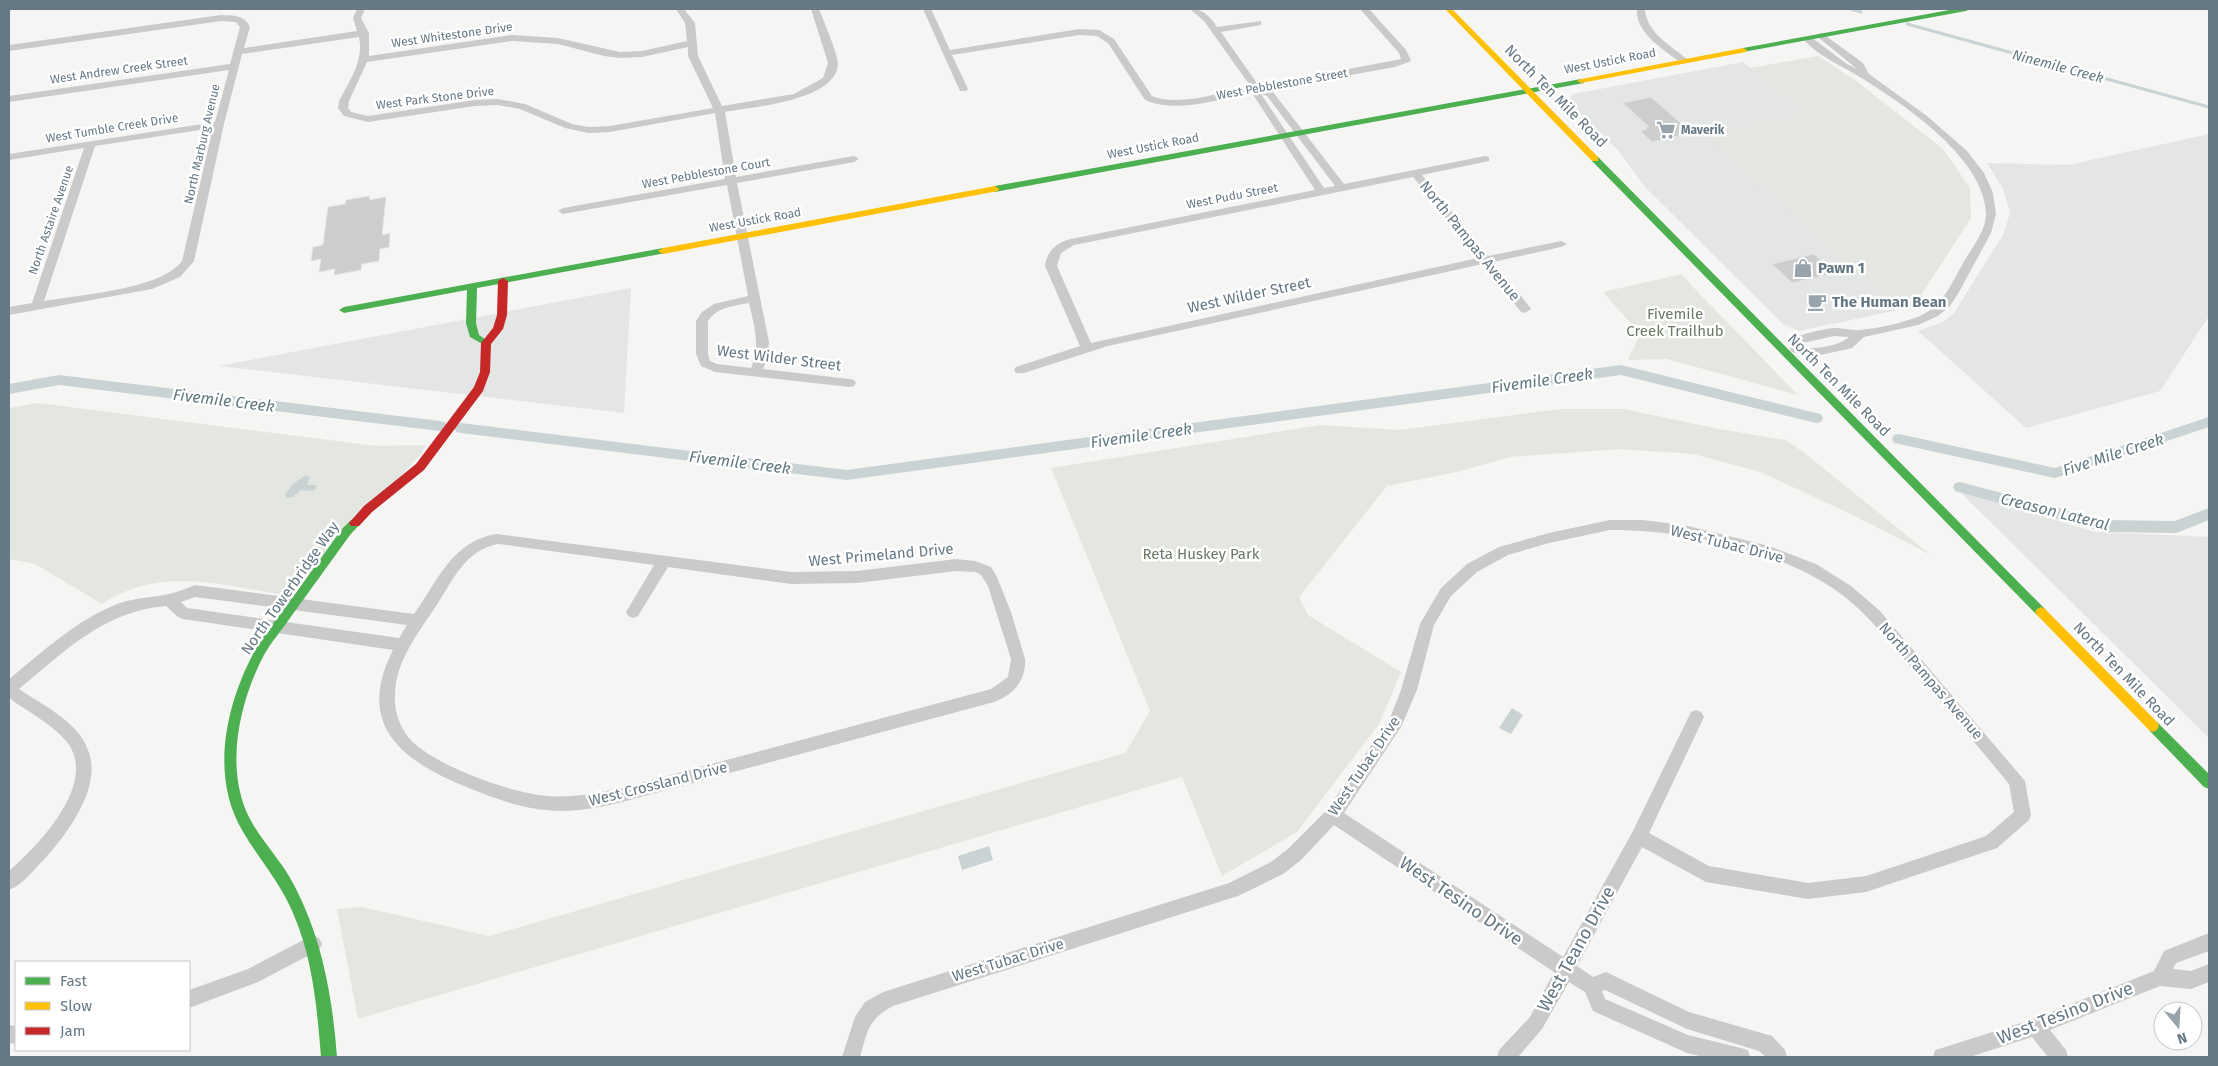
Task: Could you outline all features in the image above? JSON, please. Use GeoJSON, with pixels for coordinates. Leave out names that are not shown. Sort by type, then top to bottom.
{"type":"FeatureCollection","features":[{"type":"Feature","properties":{"kind":"main road","name":"North Ten Mile Road"},"geometry":{"type":"LineString","coordinates":[[1448,9],[1790,350],[2209,783]]}},
{"type":"Feature","properties":{"kind":"main road","name":"West Ustick Road"},"geometry":{"type":"LineString","coordinates":[[344,310],[1808,39],[1951,10],[1966,9]]}},
{"type":"Feature","properties":{"kind":"main road"},"geometry":{"type":"LineString","coordinates":[[472,286],[471,323],[475,337],[486,343],[497,333],[503,316],[503,281]]}},
{"type":"Feature","properties":{"kind":"main road","name":"North Towerbridge Way"},"geometry":{"type":"LineString","coordinates":[[329,1057],[323,986],[313,944],[289,888],[244,821],[236,800],[231,778],[231,735],[239,700],[259,653],[351,526],[368,509],[420,467],[450,429],[479,388],[485,372],[486,343]]}},
{"type":"Feature","properties":{"kind":"street"},"geometry":{"type":"LineString","coordinates":[[361,9],[357,18],[364,33],[366,49],[364,60]]}},
{"type":"Feature","properties":{"kind":"street"},"geometry":{"type":"LineString","coordinates":[[680,9],[690,23],[693,56],[720,111],[731,181],[764,342],[762,358],[755,373]]}},
{"type":"Feature","properties":{"kind":"street","name":"West Park Stone Drive"},"geometry":{"type":"LineString","coordinates":[[364,60],[344,101],[343,108],[347,114],[357,118],[382,118],[475,103],[498,102],[522,106],[569,126],[589,130],[610,129],[720,111],[796,96],[810,90],[826,80],[833,63],[814,9]]}},
{"type":"Feature","properties":{"kind":"street"},"geometry":{"type":"LineString","coordinates":[[927,9],[963,89]]}},
{"type":"Feature","properties":{"kind":"street"},"geometry":{"type":"LineString","coordinates":[[1194,9],[1207,19],[1257,89],[1270,94],[1341,187]]}},
{"type":"Feature","properties":{"kind":"street","name":"West Pebblestone Street"},"geometry":{"type":"LineString","coordinates":[[947,53],[1079,32],[1099,33],[1111,41],[1148,98],[1168,104],[1396,64],[1406,60],[1403,52],[1364,9]]}},
{"type":"Feature","properties":{"kind":"street"},"geometry":{"type":"LineString","coordinates":[[1641,9],[1642,21],[1649,31],[1684,61]]}},
{"type":"Feature","properties":{"kind":"street"},"geometry":{"type":"LineString","coordinates":[[9,48],[220,18],[238,19]]}},
{"type":"Feature","properties":{"kind":"street","name":"North Marburg Avenue"},"geometry":{"type":"LineString","coordinates":[[176,275],[188,261],[219,124],[245,27],[243,22],[238,19]]}},
{"type":"Feature","properties":{"kind":"street"},"geometry":{"type":"LineString","coordinates":[[1215,30],[1258,23]]}},
{"type":"Feature","properties":{"kind":"street"},"geometry":{"type":"LineString","coordinates":[[238,52],[364,33]]}},
{"type":"Feature","properties":{"kind":"street"},"geometry":{"type":"LineString","coordinates":[[1822,36],[1860,65],[1865,76]]}},
{"type":"Feature","properties":{"kind":"street","name":"West Whitestone Drive"},"geometry":{"type":"LineString","coordinates":[[364,60],[512,38],[558,41],[604,54],[620,55],[642,54],[692,44]]}},
{"type":"Feature","properties":{"kind":"street"},"geometry":{"type":"LineString","coordinates":[[1790,350],[1811,353],[1848,345],[1860,334],[1928,317],[1943,307],[1987,232],[1991,214],[1989,197],[1977,169],[1963,153],[1941,133],[1865,76],[1844,66],[1808,39]]}},
{"type":"Feature","properties":{"kind":"street","name":"West Andrew Creek Street"},"geometry":{"type":"LineString","coordinates":[[9,99],[234,66]]}},
{"type":"Feature","properties":{"kind":"street"},"geometry":{"type":"LineString","coordinates":[[1257,89],[1256,95],[1321,192]]}},
{"type":"Feature","properties":{"kind":"street","name":"West Tumble Creek Drive"},"geometry":{"type":"LineString","coordinates":[[9,157],[219,124]]}},
{"type":"Feature","properties":{"kind":"street","name":"North Astaire Avenue"},"geometry":{"type":"LineString","coordinates":[[37,306],[56,241],[92,144]]}},
{"type":"Feature","properties":{"kind":"street","name":"West Pudu Street"},"geometry":{"type":"LineString","coordinates":[[1087,348],[1051,266],[1051,258],[1056,250],[1070,242],[1485,158]]}},
{"type":"Feature","properties":{"kind":"street","name":"West Pebblestone Court"},"geometry":{"type":"LineString","coordinates":[[563,211],[854,159]]}},
{"type":"Feature","properties":{"kind":"street","name":"North Pampas Avenue"},"geometry":{"type":"LineString","coordinates":[[1415,172],[1526,309]]}},
{"type":"Feature","properties":{"kind":"street","name":"West Wilder Street"},"geometry":{"type":"LineString","coordinates":[[1020,370],[1087,348],[1560,244]]}},
{"type":"Feature","properties":{"kind":"street"},"geometry":{"type":"LineString","coordinates":[[9,311],[148,286],[176,275]]}},
{"type":"Feature","properties":{"kind":"street","name":"West Wilder Street"},"geometry":{"type":"LineString","coordinates":[[755,298],[720,305],[704,317],[702,321],[702,354],[705,363],[715,368],[850,384]]}},
{"type":"Feature","properties":{"kind":"street","name":"West Tubac Drive"},"geometry":{"type":"LineString","coordinates":[[851,1057],[861,1022],[871,1008],[898,994],[1232,890],[1276,868],[1295,854],[1333,814],[1396,722],[1409,690],[1427,624],[1446,592],[1472,568],[1504,551],[1549,538],[1610,525],[1642,525],[1684,530],[1769,551],[1811,568]]}},
{"type":"Feature","properties":{"kind":"street","name":"West Primeland Drive"},"geometry":{"type":"LineString","coordinates":[[480,543],[498,538],[775,576],[823,579],[970,565],[982,569],[993,580],[1018,659],[1019,670],[1016,680]]}},
{"type":"Feature","properties":{"kind":"street","name":"West Crossland Drive"},"geometry":{"type":"LineString","coordinates":[[480,543],[460,558],[402,645],[393,665],[387,697],[389,713],[394,727],[412,752],[425,762],[441,770],[510,796],[545,803],[583,803],[631,793],[994,695],[1007,690],[1016,680]]}},
{"type":"Feature","properties":{"kind":"street"},"geometry":{"type":"LineString","coordinates":[[633,612],[664,561]]}},
{"type":"Feature","properties":{"kind":"street","name":"North Pampas Avenue"},"geometry":{"type":"LineString","coordinates":[[1640,836],[1706,874],[1808,891],[1866,884],[1991,842],[2023,815],[2017,780],[1875,615],[1846,590],[1811,568]]}},
{"type":"Feature","properties":{"kind":"street"},"geometry":{"type":"LineString","coordinates":[[9,882],[40,854],[60,829],[73,808],[80,790],[83,770],[82,755],[74,740],[62,728],[9,689],[88,625],[132,603],[169,600],[195,591],[418,621]]}},
{"type":"Feature","properties":{"kind":"street"},"geometry":{"type":"LineString","coordinates":[[169,600],[183,613],[402,645]]}},
{"type":"Feature","properties":{"kind":"street","name":"West Teano Drive"},"geometry":{"type":"LineString","coordinates":[[1506,1057],[1536,1023],[1640,836],[1696,718]]}},
{"type":"Feature","properties":{"kind":"street","name":"West Tesino Drive"},"geometry":{"type":"LineString","coordinates":[[1333,814],[1564,970],[1591,986],[1599,1005],[1686,1044],[1740,1057]]}},
{"type":"Feature","properties":{"kind":"street"},"geometry":{"type":"LineString","coordinates":[[2160,977],[2170,957],[2209,942]]}},
{"type":"Feature","properties":{"kind":"street"},"geometry":{"type":"LineString","coordinates":[[190,999],[252,976],[313,944]]}},
{"type":"Feature","properties":{"kind":"street","name":"West Tesino Drive"},"geometry":{"type":"LineString","coordinates":[[1942,1057],[1953,1056],[2036,1027],[2160,977],[2191,980],[2209,973]]}},
{"type":"Feature","properties":{"kind":"street"},"geometry":{"type":"LineString","coordinates":[[1591,986],[1606,981],[1687,1020],[1765,1043],[1779,1057],[1784,1057]]}},
{"type":"Feature","properties":{"kind":"street"},"geometry":{"type":"LineString","coordinates":[[2036,1027],[2059,1057]]}},
{"type":"Feature","properties":{"kind":"shaded area"},"geometry":{"type":"Polygon","coordinates":[[[1743,62],[1806,113],[1707,135],[1898,310],[1799,331],[1783,324],[1644,186],[1619,151],[1569,102],[1573,94],[1743,62]]]}},
{"type":"Feature","properties":{"kind":"shaded area"},"geometry":{"type":"Polygon","coordinates":[[[2209,134],[2209,316],[2160,391],[2026,428],[1918,331],[1943,322],[1954,313],[2003,235],[2010,213],[2003,189],[1987,163],[2068,165],[2209,134]]]}},
{"type":"Feature","properties":{"kind":"shaded area"},"geometry":{"type":"Polygon","coordinates":[[[631,288],[624,413],[219,366],[631,288]]]}},
{"type":"Feature","properties":{"kind":"shaded area"},"geometry":{"type":"Polygon","coordinates":[[[304,476],[310,477],[307,485],[316,485],[317,488],[311,491],[301,490],[293,497],[287,498],[285,495],[293,484],[304,476]]]}},
{"type":"Feature","properties":{"kind":"shaded area"},"geometry":{"type":"Polygon","coordinates":[[[1958,490],[2095,532],[2209,537],[2209,738],[1958,490]]]}},
{"type":"Feature","properties":{"kind":"shaded area"},"geometry":{"type":"Polygon","coordinates":[[[1512,708],[1523,715],[1511,734],[1499,728],[1512,708]]]}},
{"type":"Feature","properties":{"kind":"shaded area"},"geometry":{"type":"Polygon","coordinates":[[[989,846],[993,860],[962,870],[958,856],[989,846]]]}},
{"type":"Feature","properties":{"kind":"green space"},"geometry":{"type":"Polygon","coordinates":[[[1818,56],[1855,80],[1943,149],[1970,188],[1971,218],[1916,303],[1898,310],[1706,135],[1805,113],[1750,68],[1818,56]]]}},
{"type":"Feature","properties":{"kind":"green space","name":"Fivemile Creek Trailhub"},"geometry":{"type":"Polygon","coordinates":[[[1682,274],[1798,395],[1667,359],[1628,360],[1640,334],[1603,292],[1682,274]]]}},
{"type":"Feature","properties":{"kind":"green space"},"geometry":{"type":"Polygon","coordinates":[[[38,403],[377,446],[426,445],[422,453],[293,591],[279,594],[210,583],[166,582],[145,585],[123,592],[102,604],[35,564],[9,559],[9,408],[38,403]]]}},
{"type":"Feature","properties":{"kind":"green space","name":"Reta Huskey Park"},"geometry":{"type":"Polygon","coordinates":[[[1560,409],[1624,409],[1714,428],[1785,440],[1802,451],[1931,555],[1853,515],[1760,472],[1693,454],[1620,449],[1510,457],[1457,472],[1387,486],[1299,597],[1308,615],[1401,672],[1379,724],[1297,832],[1222,876],[1182,777],[358,1019],[337,909],[362,907],[489,936],[1125,753],[1150,711],[1051,468],[1320,425],[1399,430],[1560,409]]]}},
{"type":"Feature","properties":{"kind":"building"},"geometry":{"type":"Polygon","coordinates":[[[1651,97],[1692,133],[1652,142],[1640,131],[1647,129],[1645,127],[1649,127],[1623,103],[1651,97]]]}},
{"type":"Feature","properties":{"kind":"building"},"geometry":{"type":"Polygon","coordinates":[[[370,196],[369,200],[386,197],[382,235],[390,233],[389,247],[380,249],[379,261],[362,264],[361,270],[334,275],[335,269],[319,272],[321,259],[311,261],[313,247],[323,245],[328,207],[345,204],[346,200],[370,196]]]}},
{"type":"Feature","properties":{"kind":"building","name":"Pawn 1"},"geometry":{"type":"Polygon","coordinates":[[[1814,254],[1835,273],[1792,283],[1772,264],[1814,254]]]}},
{"type":"Feature","properties":{"kind":"waterway","name":"Ninemile Creek"},"geometry":{"type":"LineString","coordinates":[[1851,9],[1861,12]]}},
{"type":"Feature","properties":{"kind":"waterway","name":"Ninemile Creek"},"geometry":{"type":"LineString","coordinates":[[1907,24],[2209,107]]}},
{"type":"Feature","properties":{"kind":"waterway","name":"Fivemile Creek"},"geometry":{"type":"LineString","coordinates":[[461,428],[847,475],[1621,370],[1816,418]]}},
{"type":"Feature","properties":{"kind":"waterway","name":"Fivemile Creek"},"geometry":{"type":"LineString","coordinates":[[9,389],[59,380],[440,426]]}},
{"type":"Feature","properties":{"kind":"waterway","name":"Five Mile Creek"},"geometry":{"type":"LineString","coordinates":[[1899,439],[2055,473],[2209,422]]}},
{"type":"Feature","properties":{"kind":"waterway","name":"Creason Lateral"},"geometry":{"type":"LineString","coordinates":[[1960,487],[2104,526],[2176,527],[2209,514]]}},
{"type":"Feature","properties":{"kind":"traffic: fast"},"geometry":{"type":"LineString","coordinates":[[1743,50],[1966,9]]}},
{"type":"Feature","properties":{"kind":"traffic: fast"},"geometry":{"type":"LineString","coordinates":[[995,189],[1581,81]]}},
{"type":"Feature","properties":{"kind":"traffic: fast"},"geometry":{"type":"LineString","coordinates":[[1595,159],[2041,612]]}},
{"type":"Feature","properties":{"kind":"traffic: fast"},"geometry":{"type":"LineString","coordinates":[[344,310],[663,251]]}},
{"type":"Feature","properties":{"kind":"traffic: fast"},"geometry":{"type":"LineString","coordinates":[[472,287],[471,323],[475,337],[486,343]]}},
{"type":"Feature","properties":{"kind":"traffic: fast"},"geometry":{"type":"LineString","coordinates":[[329,1057],[322,992],[307,929],[289,889],[245,823],[237,803],[232,782],[230,760],[236,716],[249,674],[258,655],[346,532],[355,523]]}},
{"type":"Feature","properties":{"kind":"traffic: fast"},"geometry":{"type":"LineString","coordinates":[[2153,726],[2209,783]]}},
{"type":"Feature","properties":{"kind":"traffic: slow"},"geometry":{"type":"LineString","coordinates":[[1448,9],[1595,159]]}},
{"type":"Feature","properties":{"kind":"traffic: slow"},"geometry":{"type":"LineString","coordinates":[[1581,81],[1743,50]]}},
{"type":"Feature","properties":{"kind":"traffic: slow"},"geometry":{"type":"LineString","coordinates":[[663,251],[995,189]]}},
{"type":"Feature","properties":{"kind":"traffic: slow"},"geometry":{"type":"LineString","coordinates":[[2041,612],[2153,726]]}},
{"type":"Feature","properties":{"kind":"traffic: jam"},"geometry":{"type":"LineString","coordinates":[[355,523],[368,509],[420,467],[479,388],[485,372],[486,343],[498,329],[502,315],[503,281]]}},
{"type":"Feature","properties":{"kind":"place","name":"Maverik"},"geometry":{"type":"Point","coordinates":[1666,130]}},
{"type":"Feature","properties":{"kind":"place","name":"Pawn 1"},"geometry":{"type":"Point","coordinates":[1803,268]}},
{"type":"Feature","properties":{"kind":"place","name":"The Human Bean"},"geometry":{"type":"Point","coordinates":[1817,302]}}]}
